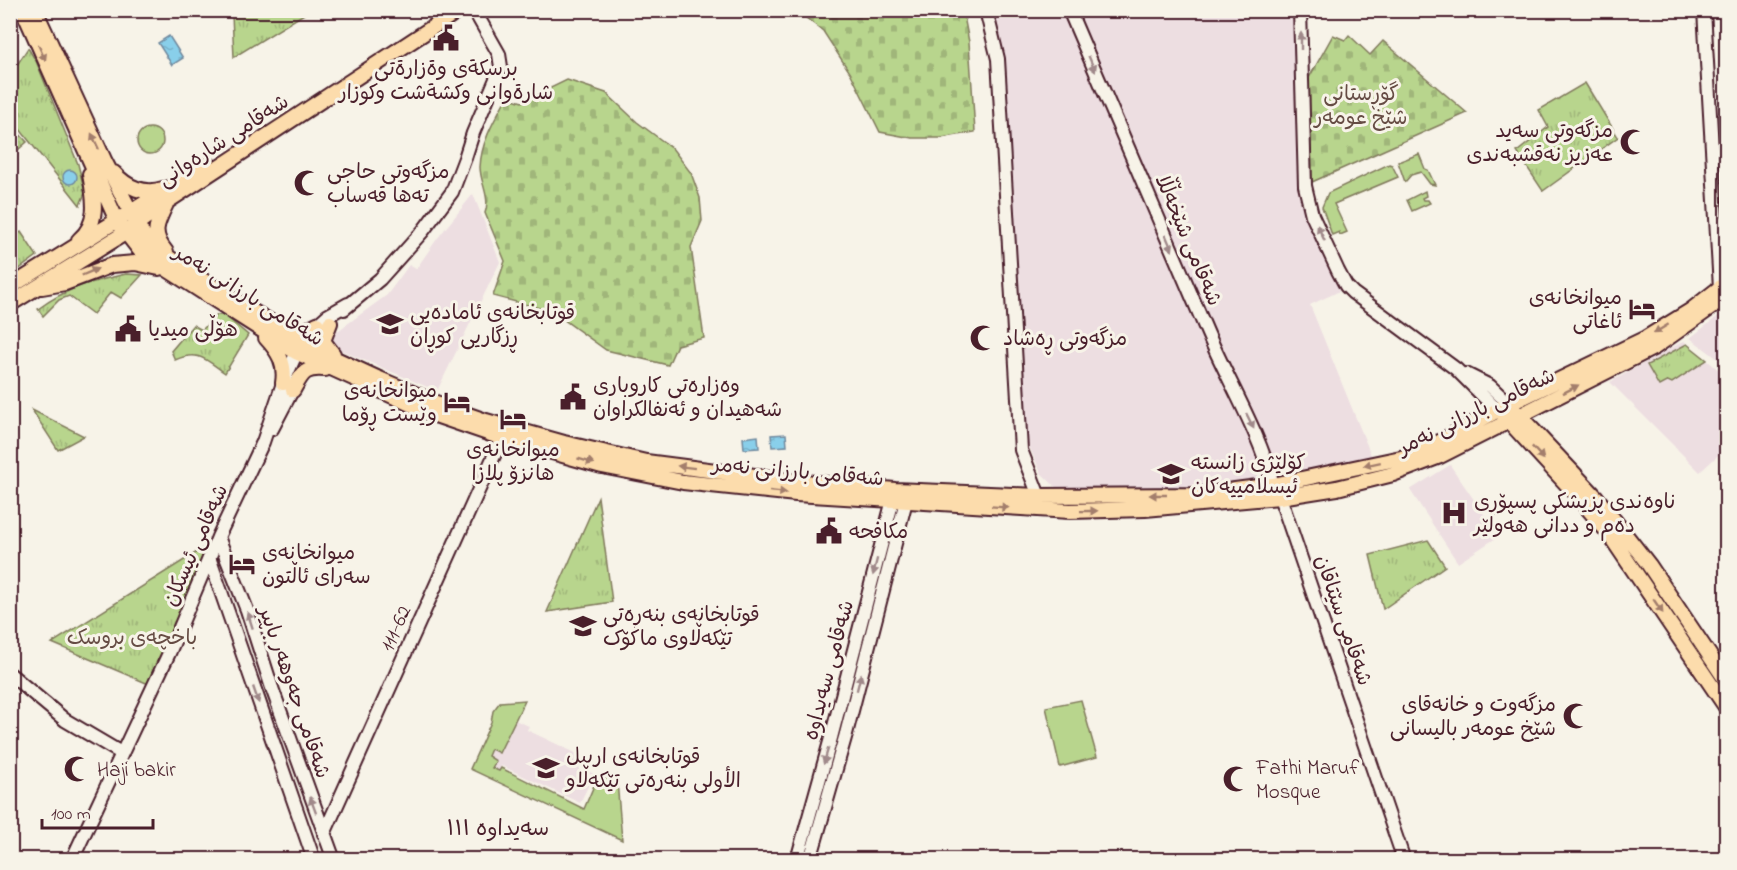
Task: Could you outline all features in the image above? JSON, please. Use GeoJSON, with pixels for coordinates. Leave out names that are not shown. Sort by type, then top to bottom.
{"type":"FeatureCollection","features":[{"type":"Feature","properties":{"kind":"main road","name":"شەقامی بارزانی نەمر"},"geometry":{"type":"LineString","coordinates":[[23,10],[86,154],[121,227],[141,252],[174,267],[288,332],[306,350],[334,370],[435,415],[502,438],[603,466],[684,482],[796,494],[900,495],[968,499],[1031,509],[1070,511],[1145,509],[1276,491]]}},
{"type":"Feature","properties":{"kind":"main road","name":"شەقامی بارزانی نەمر"},"geometry":{"type":"LineString","coordinates":[[35,10],[105,162],[148,243],[174,267],[255,326],[306,350],[347,364],[443,406],[564,443],[646,462],[900,495]]}},
{"type":"Feature","properties":{"kind":"main road","name":"شەقامی شارەوانی"},"geometry":{"type":"LineString","coordinates":[[10,304],[134,218],[176,184],[277,121],[443,10]]}},
{"type":"Feature","properties":{"kind":"main road","name":"شەقامی شارەوانی"},"geometry":{"type":"LineString","coordinates":[[134,218],[168,201],[459,10]]}},
{"type":"Feature","properties":{"kind":"main road","name":"شەقامی ئیسکان"},"geometry":{"type":"LineString","coordinates":[[72,860],[170,651],[218,537],[306,350],[324,328],[324,324],[387,271],[423,231],[452,192],[473,133],[501,67],[499,54],[474,10]]}},
{"type":"Feature","properties":{"kind":"main road"},"geometry":{"type":"LineString","coordinates":[[986,10],[998,59],[1021,450],[1039,496]]}},
{"type":"Feature","properties":{"kind":"main road","name":"شەقامی شێخەڵڵا"},"geometry":{"type":"LineString","coordinates":[[1069,10],[1213,345],[1256,433],[1276,491]]}},
{"type":"Feature","properties":{"kind":"main road"},"geometry":{"type":"LineString","coordinates":[[1300,10],[1305,186],[1312,215],[1346,286],[1503,407],[1603,506],[1649,565],[1726,680]]}},
{"type":"Feature","properties":{"kind":"main road"},"geometry":{"type":"LineString","coordinates":[[1276,491],[1401,458],[1444,441],[1503,407],[1646,338],[1724,290],[1704,10]]}},
{"type":"Feature","properties":{"kind":"main road"},"geometry":{"type":"LineString","coordinates":[[60,255],[84,236],[93,219],[94,200],[86,154]]}},
{"type":"Feature","properties":{"kind":"main road"},"geometry":{"type":"LineString","coordinates":[[105,162],[120,179],[136,189],[154,192],[176,184]]}},
{"type":"Feature","properties":{"kind":"main road"},"geometry":{"type":"LineString","coordinates":[[168,201],[157,224],[156,234],[174,267]]}},
{"type":"Feature","properties":{"kind":"main road","name":"شەقامی شارەوانی"},"geometry":{"type":"LineString","coordinates":[[10,287],[60,255],[121,227]]}},
{"type":"Feature","properties":{"kind":"main road"},"geometry":{"type":"LineString","coordinates":[[34,288],[65,283],[99,268],[124,263],[174,267]]}},
{"type":"Feature","properties":{"kind":"main road","name":"شەقامی بارزانی نەمر"},"geometry":{"type":"LineString","coordinates":[[968,499],[995,494],[1197,495],[1337,488],[1393,474],[1440,456],[1655,347],[1724,290]]}},
{"type":"Feature","properties":{"kind":"main road"},"geometry":{"type":"LineString","coordinates":[[288,332],[301,333],[324,324],[324,344],[347,364]]}},
{"type":"Feature","properties":{"kind":"main road"},"geometry":{"type":"LineString","coordinates":[[255,326],[280,357],[288,387],[307,370],[319,368],[334,370]]}},
{"type":"Feature","properties":{"kind":"main road"},"geometry":{"type":"LineString","coordinates":[[1514,418],[1607,531],[1726,707]]}},
{"type":"Feature","properties":{"kind":"main road","name":"111-62"},"geometry":{"type":"LineString","coordinates":[[324,834],[502,438]]}},
{"type":"Feature","properties":{"kind":"main road","name":"شەقامی سێتاقان"},"geometry":{"type":"LineString","coordinates":[[1276,491],[1404,860]]}},
{"type":"Feature","properties":{"kind":"main road","name":"شەقامی سەیداوە"},"geometry":{"type":"LineString","coordinates":[[797,860],[900,495]]}},
{"type":"Feature","properties":{"kind":"main road","name":"شەقامی سەیداوە"},"geometry":{"type":"LineString","coordinates":[[810,860],[846,734],[894,518]]}},
{"type":"Feature","properties":{"kind":"main road","name":"شەقامی جەوهەر باپیر"},"geometry":{"type":"LineString","coordinates":[[218,537],[334,860]]}},
{"type":"Feature","properties":{"kind":"main road","name":"شەقامی جەوهەر باپیر"},"geometry":{"type":"LineString","coordinates":[[210,560],[314,859]]}},
{"type":"Feature","properties":{"kind":"main road"},"geometry":{"type":"LineString","coordinates":[[10,674],[65,720],[121,753]]}},
{"type":"Feature","properties":{"kind":"main road"},"geometry":{"type":"LineString","coordinates":[[288,785],[305,780]]}},
{"type":"Feature","properties":{"kind":"shaded area"},"geometry":{"type":"Polygon","coordinates":[[[990,11],[1307,11],[1313,184],[1317,211],[1346,278],[1346,288],[1310,305],[1373,460],[1287,479],[1064,495],[1041,473],[1027,442],[1004,71],[990,11]]]}},
{"type":"Feature","properties":{"kind":"shaded area"},"geometry":{"type":"Polygon","coordinates":[[[473,194],[500,262],[437,391],[333,347],[332,339],[335,333],[387,295],[409,265],[416,269],[473,194]]]}},
{"type":"Feature","properties":{"kind":"shaded area"},"geometry":{"type":"Polygon","coordinates":[[[1726,310],[1726,365],[1690,338],[1726,310]]]}},
{"type":"Feature","properties":{"kind":"shaded area"},"geometry":{"type":"Polygon","coordinates":[[[1684,341],[1726,376],[1726,448],[1700,472],[1610,382],[1684,341]]]}},
{"type":"Feature","properties":{"kind":"shaded area","name":"ناوەندی پزیشکی پسپۆڕی دەم و ددانی هەولێر"},"geometry":{"type":"Polygon","coordinates":[[[1450,465],[1499,536],[1458,563],[1410,490],[1450,465]]]}},
{"type":"Feature","properties":{"kind":"shaded area"},"geometry":{"type":"Polygon","coordinates":[[[515,720],[529,726],[527,730],[584,757],[580,767],[594,774],[580,803],[502,766],[499,771],[492,768],[496,761],[488,757],[491,749],[499,752],[515,720]]]}},
{"type":"Feature","properties":{"kind":"green space"},"geometry":{"type":"Polygon","coordinates":[[[230,11],[309,11],[234,57],[230,11]]]}},
{"type":"Feature","properties":{"kind":"green space"},"geometry":{"type":"Polygon","coordinates":[[[797,11],[963,11],[969,42],[975,132],[941,138],[912,138],[880,132],[851,74],[823,31],[797,11]]]}},
{"type":"Feature","properties":{"kind":"green space","name":"گۆڕستانی شێخ عومەر"},"geometry":{"type":"Polygon","coordinates":[[[1333,35],[1345,40],[1349,35],[1370,55],[1383,41],[1467,113],[1312,182],[1309,78],[1333,35]]]}},
{"type":"Feature","properties":{"kind":"green space"},"geometry":{"type":"Polygon","coordinates":[[[28,48],[36,61],[78,164],[85,193],[80,205],[11,118],[11,74],[28,48]]]}},
{"type":"Feature","properties":{"kind":"green space"},"geometry":{"type":"Polygon","coordinates":[[[567,80],[606,93],[637,122],[672,148],[691,173],[700,198],[702,221],[691,247],[704,338],[677,345],[668,365],[606,350],[564,320],[539,308],[493,296],[505,261],[485,213],[487,202],[480,167],[486,140],[507,97],[522,102],[567,80]]]}},
{"type":"Feature","properties":{"kind":"green space"},"geometry":{"type":"Polygon","coordinates":[[[1585,83],[1618,137],[1543,191],[1517,152],[1548,127],[1539,110],[1585,83]]]}},
{"type":"Feature","properties":{"kind":"green space"},"geometry":{"type":"Polygon","coordinates":[[[10,124],[27,142],[11,156],[10,156],[10,124]]]}},
{"type":"Feature","properties":{"kind":"green space"},"geometry":{"type":"Polygon","coordinates":[[[150,128],[159,132],[163,141],[159,150],[150,154],[141,150],[137,141],[141,132],[150,128]]]}},
{"type":"Feature","properties":{"kind":"green space"},"geometry":{"type":"Polygon","coordinates":[[[1419,154],[1435,185],[1430,184],[1421,172],[1411,175],[1405,182],[1398,162],[1419,154]]]}},
{"type":"Feature","properties":{"kind":"green space"},"geometry":{"type":"Polygon","coordinates":[[[1389,164],[1392,165],[1398,177],[1334,204],[1347,232],[1332,235],[1322,207],[1328,193],[1389,164]]]}},
{"type":"Feature","properties":{"kind":"green space"},"geometry":{"type":"Polygon","coordinates":[[[1425,191],[1426,196],[1422,198],[1430,203],[1412,211],[1407,200],[1425,191]]]}},
{"type":"Feature","properties":{"kind":"green space"},"geometry":{"type":"Polygon","coordinates":[[[21,232],[37,256],[11,275],[11,239],[21,232]]]}},
{"type":"Feature","properties":{"kind":"green space"},"geometry":{"type":"Polygon","coordinates":[[[126,274],[142,275],[121,298],[111,292],[93,314],[69,296],[59,300],[43,316],[38,309],[59,295],[80,286],[126,274]]]}},
{"type":"Feature","properties":{"kind":"green space"},"geometry":{"type":"Polygon","coordinates":[[[217,315],[224,315],[248,335],[225,373],[207,360],[196,356],[175,360],[171,351],[193,325],[202,330],[217,315]]]}},
{"type":"Feature","properties":{"kind":"green space"},"geometry":{"type":"Polygon","coordinates":[[[1687,344],[1707,360],[1672,383],[1668,381],[1659,386],[1647,365],[1687,344]]]}},
{"type":"Feature","properties":{"kind":"green space"},"geometry":{"type":"Polygon","coordinates":[[[32,410],[84,436],[58,450],[32,410]]]}},
{"type":"Feature","properties":{"kind":"green space"},"geometry":{"type":"Polygon","coordinates":[[[598,497],[612,602],[547,612],[598,497]]]}},
{"type":"Feature","properties":{"kind":"green space"},"geometry":{"type":"Polygon","coordinates":[[[1428,540],[1445,566],[1383,609],[1370,555],[1428,540]]]}},
{"type":"Feature","properties":{"kind":"green space","name":"باخچەی بروسک"},"geometry":{"type":"Polygon","coordinates":[[[213,542],[151,685],[52,643],[213,542]]]}},
{"type":"Feature","properties":{"kind":"green space"},"geometry":{"type":"Polygon","coordinates":[[[525,700],[499,753],[491,749],[488,756],[496,761],[492,768],[499,771],[501,768],[584,809],[598,776],[617,781],[622,840],[470,769],[491,722],[493,711],[500,702],[525,700]]]}},
{"type":"Feature","properties":{"kind":"green space"},"geometry":{"type":"Polygon","coordinates":[[[1081,700],[1097,757],[1060,767],[1046,707],[1081,700]]]}},
{"type":"Feature","properties":{"kind":"water"},"geometry":{"type":"Polygon","coordinates":[[[169,36],[183,58],[172,65],[158,43],[169,36]]]}},
{"type":"Feature","properties":{"kind":"water"},"geometry":{"type":"Polygon","coordinates":[[[70,170],[75,172],[77,177],[75,182],[70,184],[65,182],[63,177],[65,172],[70,170]]]}},
{"type":"Feature","properties":{"kind":"water"},"geometry":{"type":"Polygon","coordinates":[[[786,434],[787,446],[772,447],[771,435],[786,434]]]}},
{"type":"Feature","properties":{"kind":"water"},"geometry":{"type":"Polygon","coordinates":[[[758,436],[759,448],[744,449],[743,438],[758,436]]]}},
{"type":"Feature","properties":{"kind":"place","name":"برسكةی وةزارةتی شارةوانی وكشةشت وكوزار"},"geometry":{"type":"Point","coordinates":[446,38]}},
{"type":"Feature","properties":{"kind":"place","name":"مزگەوتی سەید عەزیز نەقشبەندی"},"geometry":{"type":"Point","coordinates":[1633,142]}},
{"type":"Feature","properties":{"kind":"place","name":"مزگەوتی حاجی تەها قەساب"},"geometry":{"type":"Point","coordinates":[307,183]}},
{"type":"Feature","properties":{"kind":"place","name":"میوانخانەی ئاغاتی"},"geometry":{"type":"Point","coordinates":[1642,309]}},
{"type":"Feature","properties":{"kind":"place","name":"قوتابخانەی ئامادەیی ڕزگاریی کوڕان"},"geometry":{"type":"Point","coordinates":[390,324]}},
{"type":"Feature","properties":{"kind":"place","name":"هۆڵی میدیا"},"geometry":{"type":"Point","coordinates":[128,329]}},
{"type":"Feature","properties":{"kind":"place","name":"مزگەوتی ڕەشاد"},"geometry":{"type":"Point","coordinates":[983,338]}},
{"type":"Feature","properties":{"kind":"place","name":"وەزارەتی کاروباری شەهیدان و ئەنفالکراوان"},"geometry":{"type":"Point","coordinates":[573,397]}},
{"type":"Feature","properties":{"kind":"place","name":"میوانخانەی وێست ڕۆما"},"geometry":{"type":"Point","coordinates":[457,402]}},
{"type":"Feature","properties":{"kind":"place","name":"میوانخانەی هانزۆ پلازا"},"geometry":{"type":"Point","coordinates":[513,419]}},
{"type":"Feature","properties":{"kind":"place","name":"کۆلێژی زانستە ئیسلامییەکان"},"geometry":{"type":"Point","coordinates":[1171,474]}},
{"type":"Feature","properties":{"kind":"place","name":"ناوەندی پزیشکی پسپۆڕی دەم و ددانی هەولێر"},"geometry":{"type":"Point","coordinates":[1454,513]}},
{"type":"Feature","properties":{"kind":"place","name":"مکافحە"},"geometry":{"type":"Point","coordinates":[829,531]}},
{"type":"Feature","properties":{"kind":"place","name":"میوانخانەی سەرای ئاڵتون"},"geometry":{"type":"Point","coordinates":[242,564]}},
{"type":"Feature","properties":{"kind":"place","name":"قوتابخانەی بنەڕەتی تێکەڵاوی ماکۆک"},"geometry":{"type":"Point","coordinates":[583,626]}},
{"type":"Feature","properties":{"kind":"place","name":"مزگەوت و خانەقای شێخ عومەر بالیسانی"},"geometry":{"type":"Point","coordinates":[1576,716]}},
{"type":"Feature","properties":{"kind":"place","name":"قوتابخانەى اربيل الأولى بنەرەتی تێکەڵاو"},"geometry":{"type":"Point","coordinates":[546,768]}},
{"type":"Feature","properties":{"kind":"place","name":"Haji bakir"},"geometry":{"type":"Point","coordinates":[77,769]}},
{"type":"Feature","properties":{"kind":"place","name":"Fathi Maruf Mosque"},"geometry":{"type":"Point","coordinates":[1236,779]}},
{"type":"Feature","properties":{"kind":"district","name":"سەیداوە ١١١"},"geometry":{"type":"Point","coordinates":[498,827]}}]}
